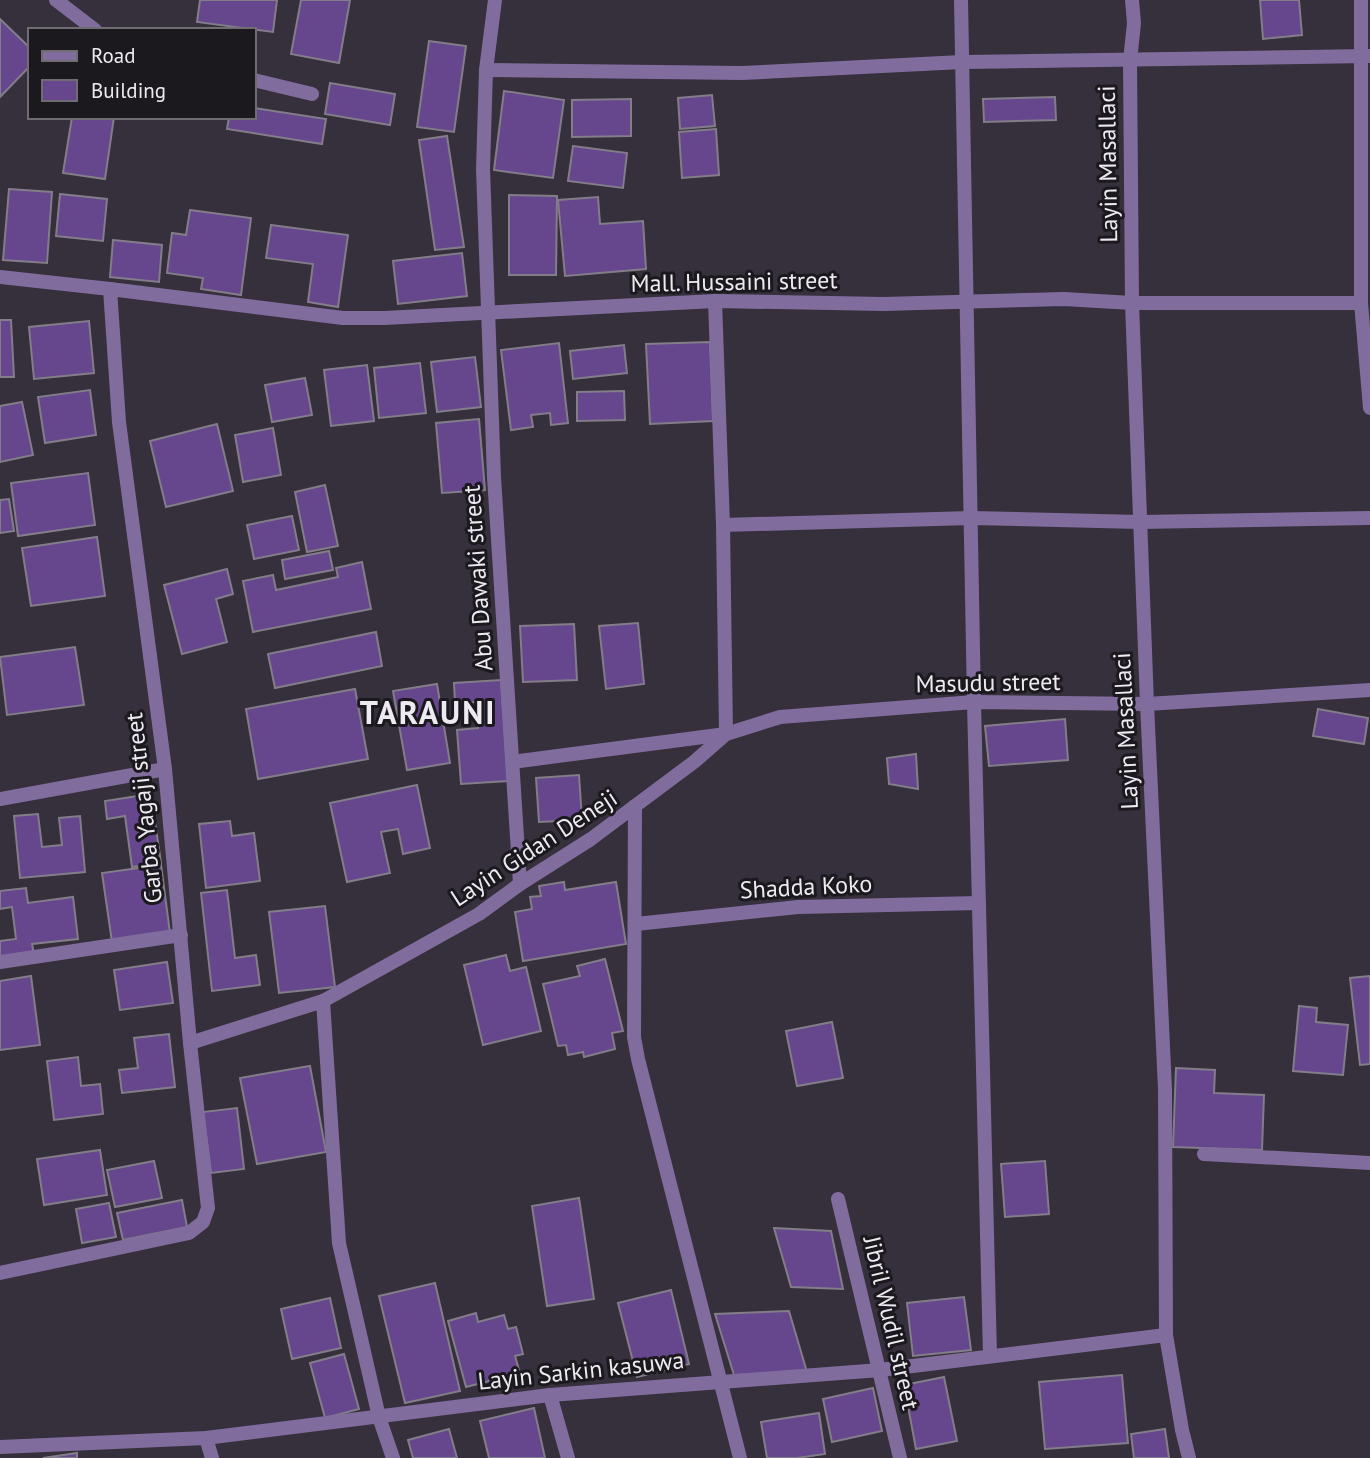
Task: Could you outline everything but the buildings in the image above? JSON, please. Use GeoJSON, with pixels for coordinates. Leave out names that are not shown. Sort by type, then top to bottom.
{"type":"FeatureCollection","features":[{"type":"Feature","properties":{"kind":"street"},"geometry":{"type":"LineString","coordinates":[[56,0],[92,28]]}},
{"type":"Feature","properties":{"kind":"street","name":"Abu Dawaki street"},"geometry":{"type":"LineString","coordinates":[[495,0],[486,70],[483,169],[494,477],[520,884]]}},
{"type":"Feature","properties":{"kind":"street"},"geometry":{"type":"LineString","coordinates":[[961,0],[990,1356]]}},
{"type":"Feature","properties":{"kind":"street","name":"Layin Masallaci"},"geometry":{"type":"LineString","coordinates":[[1132,0],[1132,303],[1165,1089],[1166,1335],[1189,1458]]}},
{"type":"Feature","properties":{"kind":"street"},"geometry":{"type":"LineString","coordinates":[[1361,0],[1366,56],[1361,303],[1367,347],[1370,408]]}},
{"type":"Feature","properties":{"kind":"street"},"geometry":{"type":"LineString","coordinates":[[486,70],[743,73],[962,62],[1366,56]]}},
{"type":"Feature","properties":{"kind":"street"},"geometry":{"type":"LineString","coordinates":[[256,80],[313,94]]}},
{"type":"Feature","properties":{"kind":"street"},"geometry":{"type":"LineString","coordinates":[[0,277],[110,289]]}},
{"type":"Feature","properties":{"kind":"street","name":"Mall. Hussaini street"},"geometry":{"type":"LineString","coordinates":[[110,289],[343,317],[384,318],[715,301],[883,304],[1064,299],[1132,303],[1361,303]]}},
{"type":"Feature","properties":{"kind":"street","name":"Garba Yagaji street"},"geometry":{"type":"LineString","coordinates":[[0,1273],[189,1233],[203,1222],[208,1208],[165,769],[119,422],[110,289]]}},
{"type":"Feature","properties":{"kind":"street"},"geometry":{"type":"LineString","coordinates":[[512,762],[726,734],[723,525],[715,301]]}},
{"type":"Feature","properties":{"kind":"street"},"geometry":{"type":"LineString","coordinates":[[723,525],[971,518],[1140,522],[1370,518]]}},
{"type":"Feature","properties":{"kind":"street","name":"Masudu street"},"geometry":{"type":"LineString","coordinates":[[635,806],[694,762],[726,734],[780,717],[974,702],[1147,704],[1370,690]]}},
{"type":"Feature","properties":{"kind":"street"},"geometry":{"type":"LineString","coordinates":[[0,799],[165,769]]}},
{"type":"Feature","properties":{"kind":"street","name":"Layin Gidan Deneji"},"geometry":{"type":"LineString","coordinates":[[190,1043],[323,1001],[479,914],[635,806]]}},
{"type":"Feature","properties":{"kind":"street","name":"Layin Gidan Deneji"},"geometry":{"type":"LineString","coordinates":[[635,806],[634,1037],[740,1458]]}},
{"type":"Feature","properties":{"kind":"street","name":"Shadda Koko"},"geometry":{"type":"LineString","coordinates":[[636,924],[798,907],[979,903]]}},
{"type":"Feature","properties":{"kind":"street"},"geometry":{"type":"LineString","coordinates":[[0,962],[181,936]]}},
{"type":"Feature","properties":{"kind":"street"},"geometry":{"type":"LineString","coordinates":[[323,1001],[338,1243],[379,1417],[393,1458]]}},
{"type":"Feature","properties":{"kind":"street"},"geometry":{"type":"LineString","coordinates":[[1204,1154],[1370,1163]]}},
{"type":"Feature","properties":{"kind":"street","name":"Jibril Wudil street"},"geometry":{"type":"LineString","coordinates":[[838,1199],[900,1458]]}},
{"type":"Feature","properties":{"kind":"street","name":"Layin Sarkin kasuwa"},"geometry":{"type":"LineString","coordinates":[[0,1447],[206,1438],[550,1395],[720,1380],[880,1370],[1166,1335]]}},
{"type":"Feature","properties":{"kind":"street"},"geometry":{"type":"LineString","coordinates":[[550,1395],[568,1458]]}},
{"type":"Feature","properties":{"kind":"street"},"geometry":{"type":"LineString","coordinates":[[206,1438],[212,1458]]}},
{"type":"Feature","properties":{"kind":"district","name":"TARAUNI"},"geometry":{"type":"Point","coordinates":[428,713]}}]}
